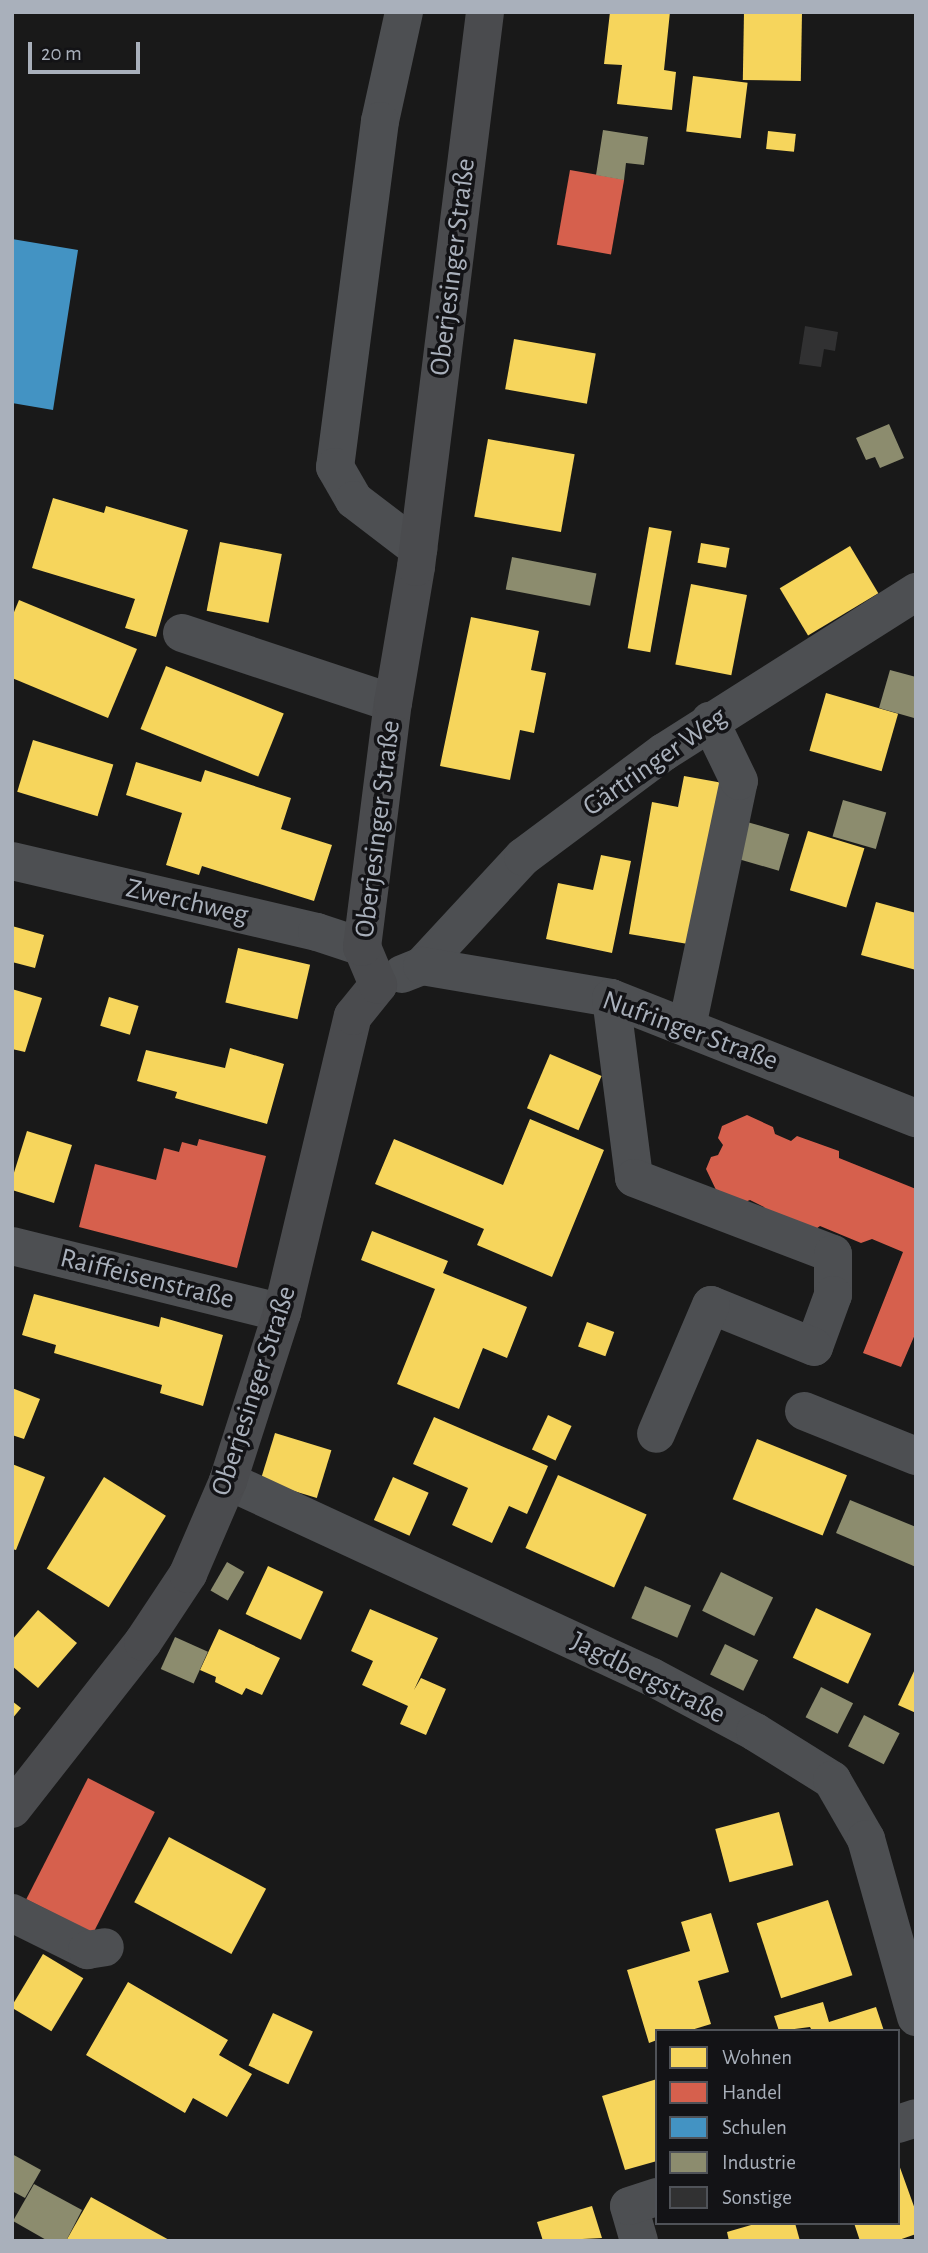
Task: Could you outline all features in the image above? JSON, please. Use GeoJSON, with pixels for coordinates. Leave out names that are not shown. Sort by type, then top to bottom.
{"type":"FeatureCollection","features":[{"type":"Feature","properties":{"kind":"main road","name":"Oberjesinger Straße"},"geometry":{"type":"LineString","coordinates":[[12,1809],[144,1642],[188,1574],[228,1480],[282,1313],[353,1016],[377,985],[362,947],[393,703],[418,550],[485,12]]}},
{"type":"Feature","properties":{"kind":"street"},"geometry":{"type":"LineString","coordinates":[[404,12],[380,121],[335,467],[354,500],[418,550]]}},
{"type":"Feature","properties":{"kind":"street","name":"Gärtringer Weg"},"geometry":{"type":"LineString","coordinates":[[422,966],[523,857],[710,721],[916,592]]}},
{"type":"Feature","properties":{"kind":"street"},"geometry":{"type":"LineString","coordinates":[[182,633],[393,703]]}},
{"type":"Feature","properties":{"kind":"street"},"geometry":{"type":"LineString","coordinates":[[687,1027],[739,781],[710,721]]}},
{"type":"Feature","properties":{"kind":"street","name":"Zwerchweg"},"geometry":{"type":"LineString","coordinates":[[12,860],[317,932],[362,947]]}},
{"type":"Feature","properties":{"kind":"street"},"geometry":{"type":"LineString","coordinates":[[377,985],[422,966]]}},
{"type":"Feature","properties":{"kind":"street","name":"Nufringer Straße"},"geometry":{"type":"LineString","coordinates":[[422,966],[611,998],[916,1118]]}},
{"type":"Feature","properties":{"kind":"street"},"geometry":{"type":"LineString","coordinates":[[611,998],[634,1178],[833,1254],[833,1295],[814,1347],[711,1305],[656,1434]]}},
{"type":"Feature","properties":{"kind":"street","name":"Raiffeisenstraße"},"geometry":{"type":"LineString","coordinates":[[12,1246],[282,1313]]}},
{"type":"Feature","properties":{"kind":"street"},"geometry":{"type":"LineString","coordinates":[[804,1411],[916,1456]]}},
{"type":"Feature","properties":{"kind":"street","name":"Jagdbergstraße"},"geometry":{"type":"LineString","coordinates":[[228,1480],[652,1677],[755,1732],[832,1780],[866,1839],[916,2017]]}},
{"type":"Feature","properties":{"kind":"street"},"geometry":{"type":"LineString","coordinates":[[12,1913],[87,1950],[106,1947]]}},
{"type":"Feature","properties":{"kind":"street"},"geometry":{"type":"LineString","coordinates":[[639,2241],[629,2206],[655,2198]]}},
{"type":"Feature","properties":{"kind":"building: Wohnen"},"geometry":{"type":"Polygon","coordinates":[[[610,12],[670,12],[664,70],[676,72],[672,110],[617,104],[622,65],[604,64],[610,12]]]}},
{"type":"Feature","properties":{"kind":"building: Wohnen"},"geometry":{"type":"Polygon","coordinates":[[[744,12],[802,13],[801,81],[743,80],[744,12]]]}},
{"type":"Feature","properties":{"kind":"building: Wohnen"},"geometry":{"type":"Polygon","coordinates":[[[693,76],[748,83],[741,138],[686,132],[693,76]]]}},
{"type":"Feature","properties":{"kind":"building: Wohnen"},"geometry":{"type":"Polygon","coordinates":[[[768,131],[796,134],[794,152],[766,149],[768,131]]]}},
{"type":"Feature","properties":{"kind":"building: Wohnen"},"geometry":{"type":"Polygon","coordinates":[[[514,339],[596,353],[587,404],[505,389],[514,339]]]}},
{"type":"Feature","properties":{"kind":"building: Wohnen"},"geometry":{"type":"Polygon","coordinates":[[[488,439],[575,454],[561,532],[474,517],[488,439]]]}},
{"type":"Feature","properties":{"kind":"building: Wohnen"},"geometry":{"type":"Polygon","coordinates":[[[53,498],[104,513],[106,506],[188,530],[156,637],[125,628],[135,599],[32,568],[53,498]]]}},
{"type":"Feature","properties":{"kind":"building: Wohnen"},"geometry":{"type":"Polygon","coordinates":[[[649,527],[672,531],[650,652],[628,648],[649,527]]]}},
{"type":"Feature","properties":{"kind":"building: Wohnen"},"geometry":{"type":"Polygon","coordinates":[[[220,542],[282,554],[268,623],[207,611],[220,542]]]}},
{"type":"Feature","properties":{"kind":"building: Wohnen"},"geometry":{"type":"Polygon","coordinates":[[[701,543],[730,548],[726,568],[698,563],[701,543]]]}},
{"type":"Feature","properties":{"kind":"building: Wohnen"},"geometry":{"type":"Polygon","coordinates":[[[850,546],[878,593],[808,635],[780,588],[850,546]]]}},
{"type":"Feature","properties":{"kind":"building: Wohnen"},"geometry":{"type":"Polygon","coordinates":[[[691,584],[747,595],[731,675],[675,664],[691,584]]]}},
{"type":"Feature","properties":{"kind":"building: Wohnen"},"geometry":{"type":"Polygon","coordinates":[[[19,600],[137,649],[108,718],[12,678],[12,617],[19,600]]]}},
{"type":"Feature","properties":{"kind":"building: Wohnen"},"geometry":{"type":"Polygon","coordinates":[[[471,617],[539,631],[531,670],[546,673],[534,733],[520,730],[510,780],[440,766],[471,617]]]}},
{"type":"Feature","properties":{"kind":"building: Wohnen"},"geometry":{"type":"Polygon","coordinates":[[[166,666],[284,714],[258,777],[141,729],[166,666]]]}},
{"type":"Feature","properties":{"kind":"building: Wohnen"},"geometry":{"type":"Polygon","coordinates":[[[826,693],[898,714],[882,771],[809,751],[826,693]]]}},
{"type":"Feature","properties":{"kind":"building: Wohnen"},"geometry":{"type":"Polygon","coordinates":[[[33,740],[113,765],[98,816],[17,792],[33,740]]]}},
{"type":"Feature","properties":{"kind":"building: Wohnen"},"geometry":{"type":"Polygon","coordinates":[[[136,762],[201,782],[205,770],[291,798],[281,829],[332,845],[314,901],[202,866],[199,875],[166,865],[182,813],[126,795],[136,762]]]}},
{"type":"Feature","properties":{"kind":"building: Wohnen"},"geometry":{"type":"Polygon","coordinates":[[[684,776],[723,783],[688,944],[629,934],[652,802],[678,807],[684,776]]]}},
{"type":"Feature","properties":{"kind":"building: Wohnen"},"geometry":{"type":"Polygon","coordinates":[[[808,831],[864,848],[846,908],[790,890],[808,831]]]}},
{"type":"Feature","properties":{"kind":"building: Wohnen"},"geometry":{"type":"Polygon","coordinates":[[[601,855],[631,861],[612,953],[546,939],[558,883],[593,890],[601,855]]]}},
{"type":"Feature","properties":{"kind":"building: Wohnen"},"geometry":{"type":"Polygon","coordinates":[[[876,902],[916,913],[916,970],[861,955],[876,902]]]}},
{"type":"Feature","properties":{"kind":"building: Wohnen"},"geometry":{"type":"Polygon","coordinates":[[[12,926],[44,935],[35,968],[12,962],[12,926]]]}},
{"type":"Feature","properties":{"kind":"building: Wohnen"},"geometry":{"type":"Polygon","coordinates":[[[238,948],[310,965],[298,1019],[225,1003],[238,948]]]}},
{"type":"Feature","properties":{"kind":"building: Wohnen"},"geometry":{"type":"Polygon","coordinates":[[[12,989],[42,998],[25,1052],[12,1049],[12,989]]]}},
{"type":"Feature","properties":{"kind":"building: Wohnen"},"geometry":{"type":"Polygon","coordinates":[[[109,997],[139,1006],[130,1035],[100,1026],[109,997]]]}},
{"type":"Feature","properties":{"kind":"building: Wohnen"},"geometry":{"type":"Polygon","coordinates":[[[230,1048],[284,1064],[267,1124],[175,1098],[177,1092],[137,1081],[146,1050],[225,1068],[230,1048]]]}},
{"type":"Feature","properties":{"kind":"building: Wohnen"},"geometry":{"type":"Polygon","coordinates":[[[550,1054],[602,1076],[578,1130],[527,1108],[550,1054]]]}},
{"type":"Feature","properties":{"kind":"building: Wohnen"},"geometry":{"type":"Polygon","coordinates":[[[530,1119],[604,1150],[552,1277],[477,1245],[484,1229],[375,1184],[394,1139],[503,1185],[530,1119]]]}},
{"type":"Feature","properties":{"kind":"building: Wohnen"},"geometry":{"type":"Polygon","coordinates":[[[27,1131],[72,1145],[54,1203],[12,1190],[12,1179],[27,1131]]]}},
{"type":"Feature","properties":{"kind":"building: Wohnen"},"geometry":{"type":"Polygon","coordinates":[[[372,1231],[448,1261],[443,1273],[527,1307],[507,1358],[483,1348],[459,1409],[397,1384],[435,1289],[361,1260],[372,1231]]]}},
{"type":"Feature","properties":{"kind":"building: Wohnen"},"geometry":{"type":"Polygon","coordinates":[[[34,1294],[159,1327],[161,1317],[223,1335],[203,1406],[160,1393],[162,1385],[54,1353],[56,1345],[22,1335],[34,1294]]]}},
{"type":"Feature","properties":{"kind":"building: Wohnen"},"geometry":{"type":"Polygon","coordinates":[[[587,1322],[614,1332],[605,1356],[578,1346],[587,1322]]]}},
{"type":"Feature","properties":{"kind":"building: Wohnen"},"geometry":{"type":"Polygon","coordinates":[[[12,1388],[40,1399],[24,1439],[12,1435],[12,1388]]]}},
{"type":"Feature","properties":{"kind":"building: Wohnen"},"geometry":{"type":"Polygon","coordinates":[[[548,1415],[572,1426],[556,1460],[532,1449],[548,1415]]]}},
{"type":"Feature","properties":{"kind":"building: Wohnen"},"geometry":{"type":"Polygon","coordinates":[[[434,1417],[548,1466],[527,1514],[509,1506],[492,1543],[452,1525],[468,1488],[413,1464],[434,1417]]]}},
{"type":"Feature","properties":{"kind":"building: Wohnen"},"geometry":{"type":"Polygon","coordinates":[[[275,1433],[331,1450],[317,1498],[260,1481],[275,1433]]]}},
{"type":"Feature","properties":{"kind":"building: Wohnen"},"geometry":{"type":"Polygon","coordinates":[[[757,1439],[847,1475],[823,1536],[733,1499],[757,1439]]]}},
{"type":"Feature","properties":{"kind":"building: Wohnen"},"geometry":{"type":"Polygon","coordinates":[[[12,1464],[45,1477],[16,1550],[12,1549],[12,1464]]]}},
{"type":"Feature","properties":{"kind":"building: Wohnen"},"geometry":{"type":"Polygon","coordinates":[[[558,1475],[647,1514],[614,1588],[525,1548],[558,1475]]]}},
{"type":"Feature","properties":{"kind":"building: Wohnen"},"geometry":{"type":"Polygon","coordinates":[[[104,1477],[166,1516],[109,1607],[47,1569],[104,1477]]]}},
{"type":"Feature","properties":{"kind":"building: Wohnen"},"geometry":{"type":"Polygon","coordinates":[[[393,1477],[429,1493],[410,1536],[374,1520],[393,1477]]]}},
{"type":"Feature","properties":{"kind":"building: Wohnen"},"geometry":{"type":"Polygon","coordinates":[[[268,1566],[323,1592],[301,1640],[246,1614],[268,1566]]]}},
{"type":"Feature","properties":{"kind":"building: Wohnen"},"geometry":{"type":"Polygon","coordinates":[[[816,1608],[871,1634],[848,1684],[793,1658],[816,1608]]]}},
{"type":"Feature","properties":{"kind":"building: Wohnen"},"geometry":{"type":"Polygon","coordinates":[[[370,1609],[438,1638],[414,1690],[421,1678],[446,1689],[426,1735],[400,1724],[408,1706],[362,1685],[373,1661],[351,1651],[370,1609]]]}},
{"type":"Feature","properties":{"kind":"building: Wohnen"},"geometry":{"type":"Polygon","coordinates":[[[38,1610],[77,1643],[38,1688],[12,1666],[12,1640],[38,1610]]]}},
{"type":"Feature","properties":{"kind":"building: Wohnen"},"geometry":{"type":"Polygon","coordinates":[[[219,1629],[280,1658],[262,1695],[246,1688],[242,1695],[215,1682],[216,1677],[200,1670],[219,1629]]]}},
{"type":"Feature","properties":{"kind":"building: Wohnen"},"geometry":{"type":"Polygon","coordinates":[[[916,1667],[916,1713],[898,1705],[916,1667]]]}},
{"type":"Feature","properties":{"kind":"building: Wohnen"},"geometry":{"type":"Polygon","coordinates":[[[12,1701],[21,1708],[12,1719],[12,1701]]]}},
{"type":"Feature","properties":{"kind":"building: Wohnen"},"geometry":{"type":"Polygon","coordinates":[[[779,1812],[793,1865],[729,1882],[715,1829],[779,1812]]]}},
{"type":"Feature","properties":{"kind":"building: Wohnen"},"geometry":{"type":"Polygon","coordinates":[[[169,1837],[266,1889],[231,1954],[134,1902],[169,1837]]]}},
{"type":"Feature","properties":{"kind":"building: Wohnen"},"geometry":{"type":"Polygon","coordinates":[[[828,1900],[852,1975],[781,1998],[757,1923],[828,1900]]]}},
{"type":"Feature","properties":{"kind":"building: Wohnen"},"geometry":{"type":"Polygon","coordinates":[[[711,1913],[729,1972],[698,1981],[711,2024],[695,2029],[655,2029],[655,2041],[649,2043],[627,1970],[690,1951],[681,1922],[711,1913]]]}},
{"type":"Feature","properties":{"kind":"building: Wohnen"},"geometry":{"type":"Polygon","coordinates":[[[43,1954],[83,1978],[51,2031],[12,2008],[43,1954]]]}},
{"type":"Feature","properties":{"kind":"building: Wohnen"},"geometry":{"type":"Polygon","coordinates":[[[128,1982],[228,2040],[219,2055],[252,2074],[227,2117],[193,2098],[185,2113],[86,2055],[128,1982]]]}},
{"type":"Feature","properties":{"kind":"building: Wohnen"},"geometry":{"type":"Polygon","coordinates":[[[823,2002],[829,2022],[876,2007],[883,2029],[778,2029],[774,2016],[823,2002]]]}},
{"type":"Feature","properties":{"kind":"building: Wohnen"},"geometry":{"type":"Polygon","coordinates":[[[273,2013],[313,2032],[288,2084],[248,2066],[273,2013]]]}},
{"type":"Feature","properties":{"kind":"building: Wohnen"},"geometry":{"type":"Polygon","coordinates":[[[655,2080],[655,2162],[625,2170],[602,2096],[655,2080]]]}},
{"type":"Feature","properties":{"kind":"building: Wohnen"},"geometry":{"type":"Polygon","coordinates":[[[900,2168],[916,2212],[916,2234],[896,2241],[860,2241],[855,2225],[900,2225],[900,2168]]]}},
{"type":"Feature","properties":{"kind":"building: Wohnen"},"geometry":{"type":"Polygon","coordinates":[[[91,2197],[171,2241],[66,2241],[91,2197]]]}},
{"type":"Feature","properties":{"kind":"building: Wohnen"},"geometry":{"type":"Polygon","coordinates":[[[592,2206],[602,2238],[543,2241],[537,2222],[592,2206]]]}},
{"type":"Feature","properties":{"kind":"building: Wohnen"},"geometry":{"type":"Polygon","coordinates":[[[751,2225],[796,2225],[800,2241],[729,2241],[727,2232],[751,2225]]]}},
{"type":"Feature","properties":{"kind":"building: Handel"},"geometry":{"type":"Polygon","coordinates":[[[570,170],[624,180],[611,254],[557,245],[570,170]]]}},
{"type":"Feature","properties":{"kind":"building: Handel"},"geometry":{"type":"Polygon","coordinates":[[[747,1115],[773,1127],[775,1134],[791,1141],[797,1136],[839,1151],[839,1158],[916,1189],[916,1332],[901,1367],[863,1353],[903,1252],[872,1239],[861,1243],[820,1226],[813,1231],[768,1214],[764,1207],[750,1200],[742,1203],[717,1192],[706,1169],[711,1157],[718,1155],[723,1145],[718,1138],[722,1126],[747,1115]]]}},
{"type":"Feature","properties":{"kind":"building: Handel"},"geometry":{"type":"Polygon","coordinates":[[[199,1139],[266,1156],[237,1268],[79,1227],[95,1164],[156,1180],[164,1148],[179,1152],[182,1142],[197,1146],[199,1139]]]}},
{"type":"Feature","properties":{"kind":"building: Handel"},"geometry":{"type":"Polygon","coordinates":[[[88,1778],[155,1812],[93,1933],[26,1899],[88,1778]]]}},
{"type":"Feature","properties":{"kind":"building: Schulen"},"geometry":{"type":"Polygon","coordinates":[[[12,239],[78,250],[53,410],[12,403],[12,239]]]}},
{"type":"Feature","properties":{"kind":"building: Industrie"},"geometry":{"type":"Polygon","coordinates":[[[603,130],[648,137],[644,165],[626,163],[624,180],[596,175],[603,130]]]}},
{"type":"Feature","properties":{"kind":"building: Industrie"},"geometry":{"type":"Polygon","coordinates":[[[889,424],[904,458],[880,468],[875,457],[866,460],[856,438],[889,424]]]}},
{"type":"Feature","properties":{"kind":"building: Industrie"},"geometry":{"type":"Polygon","coordinates":[[[512,557],[596,573],[590,606],[506,589],[512,557]]]}},
{"type":"Feature","properties":{"kind":"building: Industrie"},"geometry":{"type":"Polygon","coordinates":[[[890,670],[916,677],[914,718],[879,708],[890,670]]]}},
{"type":"Feature","properties":{"kind":"building: Industrie"},"geometry":{"type":"Polygon","coordinates":[[[843,800],[886,812],[876,849],[833,837],[843,800]]]}},
{"type":"Feature","properties":{"kind":"building: Industrie"},"geometry":{"type":"Polygon","coordinates":[[[747,822],[789,834],[779,871],[737,859],[747,822]]]}},
{"type":"Feature","properties":{"kind":"building: Industrie"},"geometry":{"type":"Polygon","coordinates":[[[850,1500],[916,1527],[916,1567],[836,1533],[850,1500]]]}},
{"type":"Feature","properties":{"kind":"building: Industrie"},"geometry":{"type":"Polygon","coordinates":[[[227,1562],[244,1572],[228,1601],[210,1591],[227,1562]]]}},
{"type":"Feature","properties":{"kind":"building: Industrie"},"geometry":{"type":"Polygon","coordinates":[[[721,1572],[773,1597],[754,1636],[702,1611],[721,1572]]]}},
{"type":"Feature","properties":{"kind":"building: Industrie"},"geometry":{"type":"Polygon","coordinates":[[[645,1586],[691,1606],[677,1638],[631,1618],[645,1586]]]}},
{"type":"Feature","properties":{"kind":"building: Industrie"},"geometry":{"type":"Polygon","coordinates":[[[175,1637],[208,1652],[194,1684],[161,1669],[175,1637]]]}},
{"type":"Feature","properties":{"kind":"building: Industrie"},"geometry":{"type":"Polygon","coordinates":[[[725,1644],[758,1660],[743,1691],[710,1675],[725,1644]]]}},
{"type":"Feature","properties":{"kind":"building: Industrie"},"geometry":{"type":"Polygon","coordinates":[[[821,1687],[853,1703],[838,1734],[806,1717],[821,1687]]]}},
{"type":"Feature","properties":{"kind":"building: Industrie"},"geometry":{"type":"Polygon","coordinates":[[[864,1715],[900,1733],[884,1764],[848,1746],[864,1715]]]}},
{"type":"Feature","properties":{"kind":"building: Industrie"},"geometry":{"type":"Polygon","coordinates":[[[12,2154],[41,2170],[25,2198],[12,2191],[12,2154]]]}},
{"type":"Feature","properties":{"kind":"building: Industrie"},"geometry":{"type":"Polygon","coordinates":[[[34,2184],[82,2210],[66,2241],[48,2241],[13,2221],[34,2184]]]}},
{"type":"Feature","properties":{"kind":"building: Sonstige"},"geometry":{"type":"Polygon","coordinates":[[[805,326],[838,332],[835,351],[824,349],[821,367],[799,364],[805,326]]]}}]}
